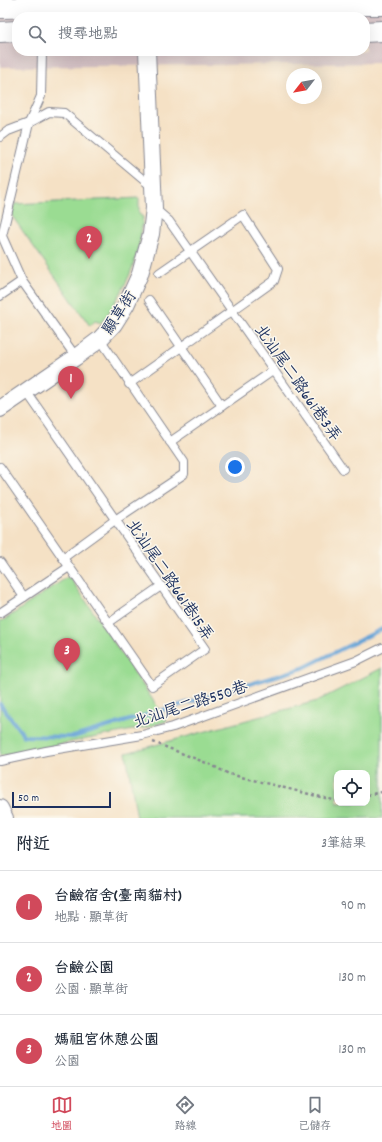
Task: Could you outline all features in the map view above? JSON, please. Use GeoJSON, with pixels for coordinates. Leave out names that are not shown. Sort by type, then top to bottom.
{"type":"FeatureCollection","features":[{"type":"Feature","properties":{"kind":"street"},"geometry":{"type":"LineString","coordinates":[[0,8],[145,11],[382,5]]}},
{"type":"Feature","properties":{"kind":"street"},"geometry":{"type":"LineString","coordinates":[[0,32],[12,31]]}},
{"type":"Feature","properties":{"kind":"street"},"geometry":{"type":"LineString","coordinates":[[370,32],[382,32]]}},
{"type":"Feature","properties":{"kind":"street","name":"顯草街"},"geometry":{"type":"LineString","coordinates":[[0,409],[100,339],[114,324],[126,305],[140,274],[151,234],[154,208],[147,56]]}},
{"type":"Feature","properties":{"kind":"street"},"geometry":{"type":"LineString","coordinates":[[0,808],[5,818]]}},
{"type":"Feature","properties":{"kind":"lane"},"geometry":{"type":"LineString","coordinates":[[42,56],[41,96],[29,123],[2,236],[22,281],[76,357]]}},
{"type":"Feature","properties":{"kind":"lane"},"geometry":{"type":"LineString","coordinates":[[0,137],[8,131],[29,123],[49,112],[64,113],[154,189]]}},
{"type":"Feature","properties":{"kind":"lane","name":"北汕尾二路661巷3弄"},"geometry":{"type":"LineString","coordinates":[[154,208],[169,221],[343,469]]}},
{"type":"Feature","properties":{"kind":"lane"},"geometry":{"type":"LineString","coordinates":[[129,384],[274,281],[278,269],[243,215],[159,273]]}},
{"type":"Feature","properties":{"kind":"lane"},"geometry":{"type":"LineString","coordinates":[[0,296],[22,281]]}},
{"type":"Feature","properties":{"kind":"lane"},"geometry":{"type":"LineString","coordinates":[[149,300],[222,406]]}},
{"type":"Feature","properties":{"kind":"lane"},"geometry":{"type":"LineString","coordinates":[[63,558],[115,520],[184,474],[184,462],[129,384],[100,339]]}},
{"type":"Feature","properties":{"kind":"lane"},"geometry":{"type":"LineString","coordinates":[[170,442],[274,370]]}},
{"type":"Feature","properties":{"kind":"lane","name":"北汕尾二路661巷15弄"},"geometry":{"type":"LineString","coordinates":[[0,467],[3,479],[63,558],[152,686],[205,649],[26,391]]}},
{"type":"Feature","properties":{"kind":"lane"},"geometry":{"type":"LineString","coordinates":[[0,562],[24,597]]}},
{"type":"Feature","properties":{"kind":"lane"},"geometry":{"type":"LineString","coordinates":[[0,614],[69,567]]}},
{"type":"Feature","properties":{"kind":"lane"},"geometry":{"type":"LineString","coordinates":[[108,623],[161,586]]}},
{"type":"Feature","properties":{"kind":"lane","name":"北汕尾二路550巷"},"geometry":{"type":"LineString","coordinates":[[0,761],[46,751],[142,735],[173,727],[356,661],[382,648]]}},
{"type":"Feature","properties":{"kind":"path"},"geometry":{"type":"LineString","coordinates":[[142,735],[150,741],[209,764],[229,774],[334,800]]}},
{"type":"Feature","properties":{"kind":"path"},"geometry":{"type":"LineString","coordinates":[[370,794],[382,792]]}},
{"type":"Feature","properties":{"kind":"shaded area"},"geometry":{"type":"Polygon","coordinates":[[[0,0],[382,0],[382,63],[0,67],[0,0]]]}},
{"type":"Feature","properties":{"kind":"green space"},"geometry":{"type":"Polygon","coordinates":[[[139,198],[139,214],[143,217],[140,242],[133,266],[119,296],[108,314],[101,323],[95,321],[90,326],[12,216],[14,204],[139,198]]]}},
{"type":"Feature","properties":{"kind":"green space"},"geometry":{"type":"Polygon","coordinates":[[[69,576],[167,721],[148,727],[0,756],[0,621],[4,620],[69,576]]]}},
{"type":"Feature","properties":{"kind":"green space"},"geometry":{"type":"Polygon","coordinates":[[[382,668],[382,818],[137,818],[126,753],[317,701],[382,668]]]}},
{"type":"Feature","properties":{"kind":"waterway"},"geometry":{"type":"LineString","coordinates":[[0,704],[24,736],[73,737],[303,668],[382,629]]}},
{"type":"Feature","properties":{"kind":"place","name":"台鹼公園"},"geometry":{"type":"Point","coordinates":[89,259]}},
{"type":"Feature","properties":{"kind":"place","name":"台鹼宿舍(臺南貓村)"},"geometry":{"type":"Point","coordinates":[71,399]}},
{"type":"Feature","properties":{"kind":"place","name":"媽祖宮休憩公園"},"geometry":{"type":"Point","coordinates":[67,671]}}]}
